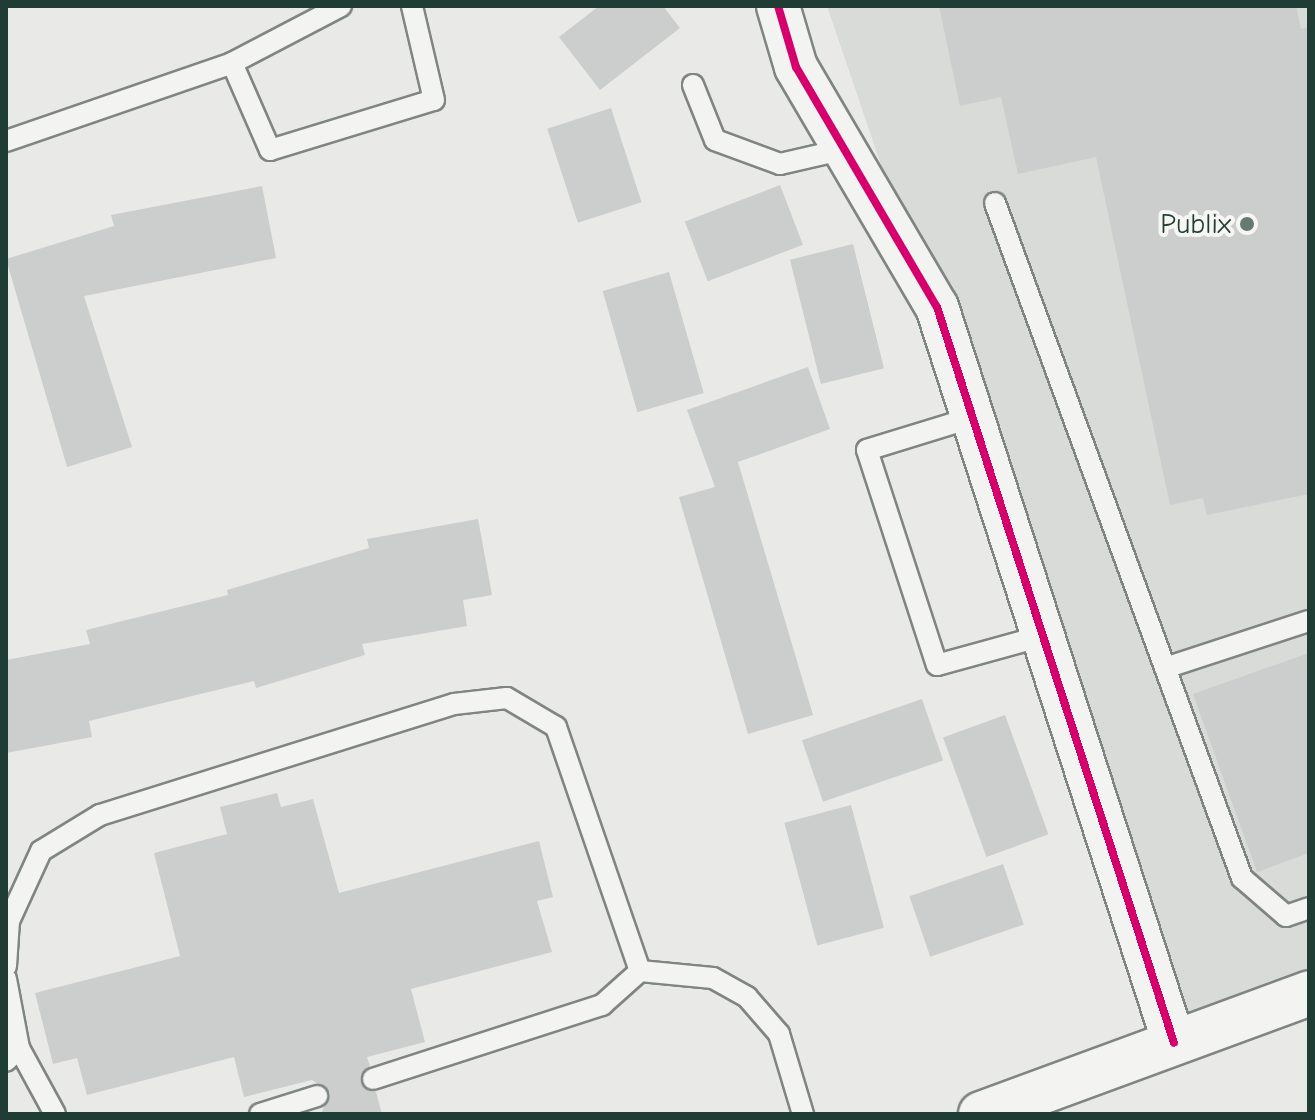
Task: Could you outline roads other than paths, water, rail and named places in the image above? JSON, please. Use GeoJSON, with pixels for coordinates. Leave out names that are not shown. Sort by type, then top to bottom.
{"type":"FeatureCollection","features":[{"type":"Feature","properties":{"kind":"street"},"geometry":{"type":"LineString","coordinates":[[778,6],[796,67],[937,307],[1046,635],[1174,1043]]}},
{"type":"Feature","properties":{"kind":"street"},"geometry":{"type":"LineString","coordinates":[[981,1114],[1309,993]]}},
{"type":"Feature","properties":{"kind":"lane"},"geometry":{"type":"LineString","coordinates":[[6,141],[232,63],[341,6]]}},
{"type":"Feature","properties":{"kind":"lane"},"geometry":{"type":"LineString","coordinates":[[232,63],[270,150],[434,100],[412,6]]}},
{"type":"Feature","properties":{"kind":"lane"},"geometry":{"type":"LineString","coordinates":[[693,85],[715,140],[780,164],[845,149]]}},
{"type":"Feature","properties":{"kind":"lane"},"geometry":{"type":"LineString","coordinates":[[995,203],[1242,878],[1286,916],[1309,908]]}},
{"type":"Feature","properties":{"kind":"lane"},"geometry":{"type":"LineString","coordinates":[[974,417],[867,450],[937,665],[1046,635]]}},
{"type":"Feature","properties":{"kind":"lane"},"geometry":{"type":"LineString","coordinates":[[1165,668],[1309,621]]}},
{"type":"Feature","properties":{"kind":"lane"},"geometry":{"type":"LineString","coordinates":[[6,966],[9,921],[41,851],[100,815],[454,704],[507,698],[556,727],[640,971]]}},
{"type":"Feature","properties":{"kind":"lane"},"geometry":{"type":"LineString","coordinates":[[373,1079],[602,1005],[640,971],[713,978],[747,997],[779,1034],[803,1114]]}},
{"type":"Feature","properties":{"kind":"lane"},"geometry":{"type":"LineString","coordinates":[[6,979],[13,1055],[55,1114]]}},
{"type":"Feature","properties":{"kind":"lane"},"geometry":{"type":"LineString","coordinates":[[260,1114],[317,1096]]}},
{"type":"Feature","properties":{"kind":"place","name":"Publix"},"geometry":{"type":"Point","coordinates":[1247,224]}}]}
